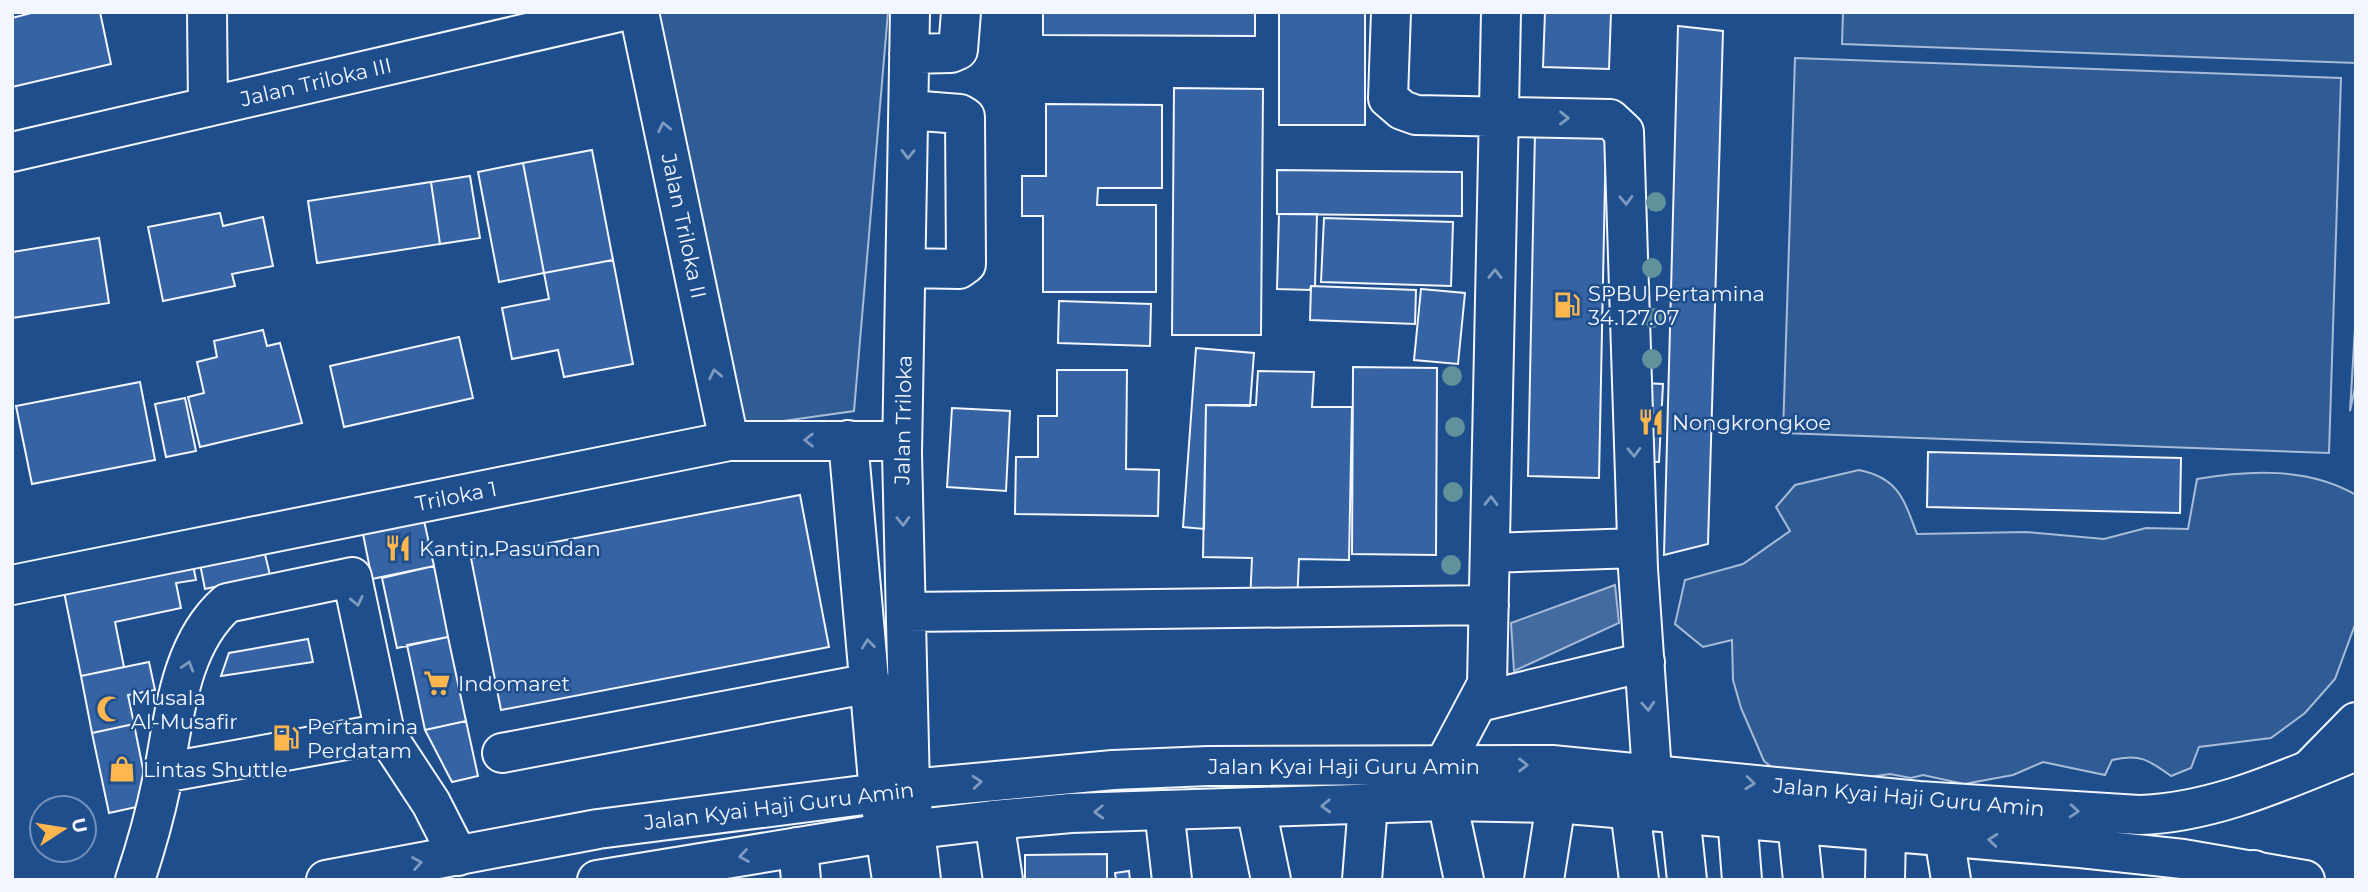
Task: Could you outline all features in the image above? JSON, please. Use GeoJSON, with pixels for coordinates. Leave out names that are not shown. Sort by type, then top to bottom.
{"type":"FeatureCollection","features":[{"type":"Feature","properties":{"kind":"main road"},"geometry":{"type":"LineString","coordinates":[[207,12],[208,107]]}},
{"type":"Feature","properties":{"kind":"main road","name":"Jalan Triloka III"},"geometry":{"type":"LineString","coordinates":[[12,152],[620,12]]}},
{"type":"Feature","properties":{"kind":"main road","name":"Jalan Triloka II"},"geometry":{"type":"LineString","coordinates":[[639,12],[729,441]]}},
{"type":"Feature","properties":{"kind":"main road","name":"Jalan Triloka"},"geometry":{"type":"LineString","coordinates":[[884,701],[906,612],[902,441],[910,12]]}},
{"type":"Feature","properties":{"kind":"main road"},"geometry":{"type":"LineString","coordinates":[[909,54],[951,53],[958,50],[961,12]]}},
{"type":"Feature","properties":{"kind":"main road"},"geometry":{"type":"LineString","coordinates":[[1391,12],[1388,98],[1402,110],[1416,115],[1610,119],[1624,132],[1637,558],[1652,773]]}},
{"type":"Feature","properties":{"kind":"main road"},"geometry":{"type":"LineString","coordinates":[[1464,880],[1446,783],[1483,693],[1489,612],[1501,12]]}},
{"type":"Feature","properties":{"kind":"main road"},"geometry":{"type":"LineString","coordinates":[[906,268],[959,269],[966,264],[965,117],[961,114],[909,110]]}},
{"type":"Feature","properties":{"kind":"main road","name":"Jalan Triloka"},"geometry":{"type":"LineString","coordinates":[[848,440],[884,701],[898,831]]}},
{"type":"Feature","properties":{"kind":"main road","name":"Triloka 1"},"geometry":{"type":"LineString","coordinates":[[12,585],[729,441],[902,441]]}},
{"type":"Feature","properties":{"kind":"main road"},"geometry":{"type":"LineString","coordinates":[[1490,553],[1637,558]]}},
{"type":"Feature","properties":{"kind":"main road"},"geometry":{"type":"LineString","coordinates":[[135,880],[152,828],[177,705],[190,659],[194,646],[216,613],[227,603],[352,577],[385,733],[431,803],[453,846]]}},
{"type":"Feature","properties":{"kind":"main road"},"geometry":{"type":"LineString","coordinates":[[906,612],[1489,612]]}},
{"type":"Feature","properties":{"kind":"main road"},"geometry":{"type":"LineString","coordinates":[[1483,693],[1644,650]]}},
{"type":"Feature","properties":{"kind":"main road"},"geometry":{"type":"LineString","coordinates":[[502,753],[884,701]]}},
{"type":"Feature","properties":{"kind":"main road"},"geometry":{"type":"LineString","coordinates":[[2310,769],[2356,722]]}},
{"type":"Feature","properties":{"kind":"main road"},"geometry":{"type":"LineString","coordinates":[[163,773],[385,733]]}},
{"type":"Feature","properties":{"kind":"main road","name":"Jalan Kyai Haji Guru Amin"},"geometry":{"type":"LineString","coordinates":[[597,880],[799,863],[898,831],[994,820],[1164,810],[1368,804],[1446,783],[1552,765],[1919,801],[2139,815],[2171,814],[2201,808],[2356,751]]}},
{"type":"Feature","properties":{"kind":"main road","name":"Jalan Kyai Haji Guru Amin"},"geometry":{"type":"LineString","coordinates":[[326,880],[453,846],[598,829],[894,781],[1113,770],[1446,783],[1556,803],[1944,836],[2184,869],[2305,880]]}},
{"type":"Feature","properties":{"kind":"main road"},"geometry":{"type":"LineString","coordinates":[[1544,880],[1556,803]]}},
{"type":"Feature","properties":{"kind":"main road"},"geometry":{"type":"LineString","coordinates":[[1362,880],[1368,804]]}},
{"type":"Feature","properties":{"kind":"main road"},"geometry":{"type":"LineString","coordinates":[[1256,808],[1271,880]]}},
{"type":"Feature","properties":{"kind":"main road"},"geometry":{"type":"LineString","coordinates":[[1630,809],[1639,880]]}},
{"type":"Feature","properties":{"kind":"main road"},"geometry":{"type":"LineString","coordinates":[[1164,810],[1172,880]]}},
{"type":"Feature","properties":{"kind":"main road"},"geometry":{"type":"LineString","coordinates":[[1681,814],[1686,880]]}},
{"type":"Feature","properties":{"kind":"main road"},"geometry":{"type":"LineString","coordinates":[[1737,817],[1742,880]]}},
{"type":"Feature","properties":{"kind":"main road"},"geometry":{"type":"LineString","coordinates":[[994,820],[1003,880]]}},
{"type":"Feature","properties":{"kind":"main road"},"geometry":{"type":"LineString","coordinates":[[1797,823],[1803,880]]}},
{"type":"Feature","properties":{"kind":"main road"},"geometry":{"type":"LineString","coordinates":[[892,880],[898,831]]}},
{"type":"Feature","properties":{"kind":"main road"},"geometry":{"type":"LineString","coordinates":[[898,831],[921,880]]}},
{"type":"Feature","properties":{"kind":"main road"},"geometry":{"type":"LineString","coordinates":[[1885,880],[1886,832]]}},
{"type":"Feature","properties":{"kind":"main road"},"geometry":{"type":"LineString","coordinates":[[1944,836],[1951,880]]}},
{"type":"Feature","properties":{"kind":"shaded area"},"geometry":{"type":"Polygon","coordinates":[[[638,12],[888,12],[854,411],[741,427],[638,12]]]}},
{"type":"Feature","properties":{"kind":"shaded area"},"geometry":{"type":"Polygon","coordinates":[[[1843,12],[2356,12],[2356,63],[1842,44],[1843,12]]]}},
{"type":"Feature","properties":{"kind":"shaded area"},"geometry":{"type":"Polygon","coordinates":[[[1795,58],[2341,78],[2329,453],[1783,433],[1795,58]]]}},
{"type":"Feature","properties":{"kind":"shaded area"},"geometry":{"type":"Polygon","coordinates":[[[2356,311],[2356,383],[2350,411],[2356,311]]]}},
{"type":"Feature","properties":{"kind":"shaded area"},"geometry":{"type":"Polygon","coordinates":[[[1859,470],[1892,485],[1903,501],[1917,534],[2027,532],[2104,539],[2146,528],[2188,529],[2197,479],[2278,473],[2318,479],[2338,486],[2356,495],[2356,622],[2335,679],[2305,713],[2271,738],[2199,747],[2191,768],[2171,776],[2150,762],[2130,757],[2112,760],[2105,775],[2043,762],[2013,775],[1964,784],[1923,775],[1911,778],[1890,774],[1868,777],[1835,772],[1779,773],[1764,761],[1741,708],[1733,680],[1732,640],[1703,647],[1675,624],[1685,580],[1743,564],[1790,531],[1776,507],[1795,485],[1859,470]]]}},
{"type":"Feature","properties":{"kind":"shaded area"},"geometry":{"type":"Polygon","coordinates":[[[1615,585],[1619,623],[1514,671],[1511,623],[1615,585]]]}},
{"type":"Feature","properties":{"kind":"building"},"geometry":{"type":"Polygon","coordinates":[[[35,12],[100,12],[111,64],[12,87],[12,18],[35,12]]]}},
{"type":"Feature","properties":{"kind":"building"},"geometry":{"type":"Polygon","coordinates":[[[1043,12],[1255,12],[1255,36],[1043,35],[1043,12]]]}},
{"type":"Feature","properties":{"kind":"building"},"geometry":{"type":"Polygon","coordinates":[[[1279,12],[1365,12],[1365,125],[1279,125],[1279,12]]]}},
{"type":"Feature","properties":{"kind":"building"},"geometry":{"type":"Polygon","coordinates":[[[1545,12],[1611,12],[1609,69],[1543,67],[1545,12]]]}},
{"type":"Feature","properties":{"kind":"building"},"geometry":{"type":"Polygon","coordinates":[[[1678,26],[1723,31],[1708,544],[1664,555],[1678,26]]]}},
{"type":"Feature","properties":{"kind":"building"},"geometry":{"type":"Polygon","coordinates":[[[1174,88],[1263,89],[1261,335],[1172,335],[1174,88]]]}},
{"type":"Feature","properties":{"kind":"building"},"geometry":{"type":"Polygon","coordinates":[[[1046,104],[1162,105],[1162,188],[1098,188],[1097,205],[1156,205],[1156,292],[1043,292],[1043,216],[1022,216],[1022,176],[1046,176],[1046,104]]]}},
{"type":"Feature","properties":{"kind":"building","name":"SPBU Pertamina 34.127.07"},"geometry":{"type":"Polygon","coordinates":[[[1535,131],[1606,133],[1599,478],[1528,476],[1535,131]]]}},
{"type":"Feature","properties":{"kind":"building"},"geometry":{"type":"Polygon","coordinates":[[[592,150],[613,260],[544,273],[523,163],[592,150]]]}},
{"type":"Feature","properties":{"kind":"building"},"geometry":{"type":"Polygon","coordinates":[[[523,163],[544,273],[499,282],[478,172],[523,163]]]}},
{"type":"Feature","properties":{"kind":"building"},"geometry":{"type":"Polygon","coordinates":[[[1277,170],[1462,172],[1462,216],[1277,214],[1277,170]]]}},
{"type":"Feature","properties":{"kind":"building"},"geometry":{"type":"Polygon","coordinates":[[[470,176],[480,238],[440,244],[431,182],[470,176]]]}},
{"type":"Feature","properties":{"kind":"building"},"geometry":{"type":"Polygon","coordinates":[[[431,182],[440,244],[317,263],[308,201],[431,182]]]}},
{"type":"Feature","properties":{"kind":"building"},"geometry":{"type":"Polygon","coordinates":[[[220,213],[223,226],[263,217],[273,266],[232,274],[235,286],[163,301],[148,227],[220,213]]]}},
{"type":"Feature","properties":{"kind":"building"},"geometry":{"type":"Polygon","coordinates":[[[1279,214],[1317,214],[1315,286],[1311,286],[1310,290],[1277,289],[1279,214]]]}},
{"type":"Feature","properties":{"kind":"building"},"geometry":{"type":"Polygon","coordinates":[[[1324,218],[1453,222],[1451,286],[1321,282],[1324,218]]]}},
{"type":"Feature","properties":{"kind":"building"},"geometry":{"type":"Polygon","coordinates":[[[99,238],[109,303],[12,318],[12,252],[99,238]]]}},
{"type":"Feature","properties":{"kind":"building"},"geometry":{"type":"Polygon","coordinates":[[[613,260],[633,364],[564,377],[558,350],[512,359],[502,308],[549,299],[544,273],[613,260]]]}},
{"type":"Feature","properties":{"kind":"building"},"geometry":{"type":"Polygon","coordinates":[[[1311,286],[1416,290],[1415,324],[1310,320],[1311,286]]]}},
{"type":"Feature","properties":{"kind":"building"},"geometry":{"type":"Polygon","coordinates":[[[1421,289],[1465,293],[1458,364],[1414,360],[1421,289]]]}},
{"type":"Feature","properties":{"kind":"building"},"geometry":{"type":"Polygon","coordinates":[[[1059,301],[1151,304],[1150,346],[1058,343],[1059,301]]]}},
{"type":"Feature","properties":{"kind":"building"},"geometry":{"type":"Polygon","coordinates":[[[263,330],[267,346],[280,343],[302,423],[200,447],[188,397],[204,393],[197,362],[217,357],[214,341],[263,330]]]}},
{"type":"Feature","properties":{"kind":"building"},"geometry":{"type":"Polygon","coordinates":[[[459,337],[473,398],[344,427],[330,366],[459,337]]]}},
{"type":"Feature","properties":{"kind":"building"},"geometry":{"type":"Polygon","coordinates":[[[1196,348],[1254,353],[1250,406],[1206,405],[1204,529],[1183,527],[1196,348]]]}},
{"type":"Feature","properties":{"kind":"building"},"geometry":{"type":"Polygon","coordinates":[[[1353,367],[1437,368],[1436,555],[1352,554],[1353,367]]]}},
{"type":"Feature","properties":{"kind":"building"},"geometry":{"type":"Polygon","coordinates":[[[1057,370],[1127,370],[1126,469],[1159,470],[1158,516],[1015,514],[1016,457],[1038,457],[1038,416],[1057,416],[1057,370]]]}},
{"type":"Feature","properties":{"kind":"building"},"geometry":{"type":"Polygon","coordinates":[[[1258,371],[1314,372],[1312,407],[1352,407],[1349,560],[1299,559],[1297,604],[1250,602],[1252,558],[1203,557],[1206,405],[1256,405],[1258,371]]]}},
{"type":"Feature","properties":{"kind":"building"},"geometry":{"type":"Polygon","coordinates":[[[140,382],[155,460],[32,484],[16,406],[140,382]]]}},
{"type":"Feature","properties":{"kind":"building","name":"Nongkrongkoe"},"geometry":{"type":"Polygon","coordinates":[[[1642,383],[1663,384],[1659,462],[1638,461],[1642,383]]]}},
{"type":"Feature","properties":{"kind":"building"},"geometry":{"type":"Polygon","coordinates":[[[185,398],[196,451],[166,457],[155,404],[185,398]]]}},
{"type":"Feature","properties":{"kind":"building"},"geometry":{"type":"Polygon","coordinates":[[[952,408],[1010,411],[1006,491],[947,487],[952,408]]]}},
{"type":"Feature","properties":{"kind":"building"},"geometry":{"type":"Polygon","coordinates":[[[1928,452],[2181,458],[2180,513],[1927,507],[1928,452]]]}},
{"type":"Feature","properties":{"kind":"building"},"geometry":{"type":"Polygon","coordinates":[[[800,495],[829,647],[501,710],[471,558],[800,495]]]}},
{"type":"Feature","properties":{"kind":"building","name":"Kantin Pasundan"},"geometry":{"type":"Polygon","coordinates":[[[423,516],[434,566],[372,579],[362,529],[423,516]]]}},
{"type":"Feature","properties":{"kind":"building"},"geometry":{"type":"Polygon","coordinates":[[[263,546],[270,575],[205,589],[199,559],[263,546]]]}},
{"type":"Feature","properties":{"kind":"building"},"geometry":{"type":"Polygon","coordinates":[[[192,560],[196,580],[176,583],[181,608],[115,622],[124,667],[81,676],[63,587],[192,560]]]}},
{"type":"Feature","properties":{"kind":"building"},"geometry":{"type":"Polygon","coordinates":[[[434,566],[448,637],[397,648],[382,578],[434,566]]]}},
{"type":"Feature","properties":{"kind":"building","name":"Indomaret"},"geometry":{"type":"Polygon","coordinates":[[[448,637],[466,721],[425,730],[407,645],[448,637]]]}},
{"type":"Feature","properties":{"kind":"building"},"geometry":{"type":"Polygon","coordinates":[[[308,639],[313,662],[221,676],[229,653],[308,639]]]}},
{"type":"Feature","properties":{"kind":"building","name":"Musala Al-Musafir"},"geometry":{"type":"Polygon","coordinates":[[[149,662],[155,690],[128,695],[134,724],[92,733],[81,676],[149,662]]]}},
{"type":"Feature","properties":{"kind":"building"},"geometry":{"type":"Polygon","coordinates":[[[466,721],[478,776],[452,782],[425,730],[466,721]]]}},
{"type":"Feature","properties":{"kind":"building","name":"Lintas Shuttle"},"geometry":{"type":"Polygon","coordinates":[[[134,724],[150,804],[109,813],[92,733],[134,724]]]}},
{"type":"Feature","properties":{"kind":"building"},"geometry":{"type":"Polygon","coordinates":[[[1107,854],[1107,880],[1025,880],[1025,855],[1107,854]]]}},
{"type":"Feature","properties":{"kind":"building"},"geometry":{"type":"Polygon","coordinates":[[[1129,871],[1130,880],[1116,880],[1115,873],[1129,871]]]}},
{"type":"Feature","properties":{"kind":"place","name":"SPBU Pertamina 34.127.07"},"geometry":{"type":"Point","coordinates":[1567,305]}},
{"type":"Feature","properties":{"kind":"place","name":"Nongkrongkoe"},"geometry":{"type":"Point","coordinates":[1651,422]}},
{"type":"Feature","properties":{"kind":"place","name":"Kantin Pasundan"},"geometry":{"type":"Point","coordinates":[398,548]}},
{"type":"Feature","properties":{"kind":"place","name":"Indomaret"},"geometry":{"type":"Point","coordinates":[437,683]}},
{"type":"Feature","properties":{"kind":"place","name":"Musala Al-Musafir"},"geometry":{"type":"Point","coordinates":[110,709]}},
{"type":"Feature","properties":{"kind":"place","name":"Pertamina Perdatam"},"geometry":{"type":"Point","coordinates":[286,738]}},
{"type":"Feature","properties":{"kind":"place","name":"Lintas Shuttle"},"geometry":{"type":"Point","coordinates":[122,769]}}]}
